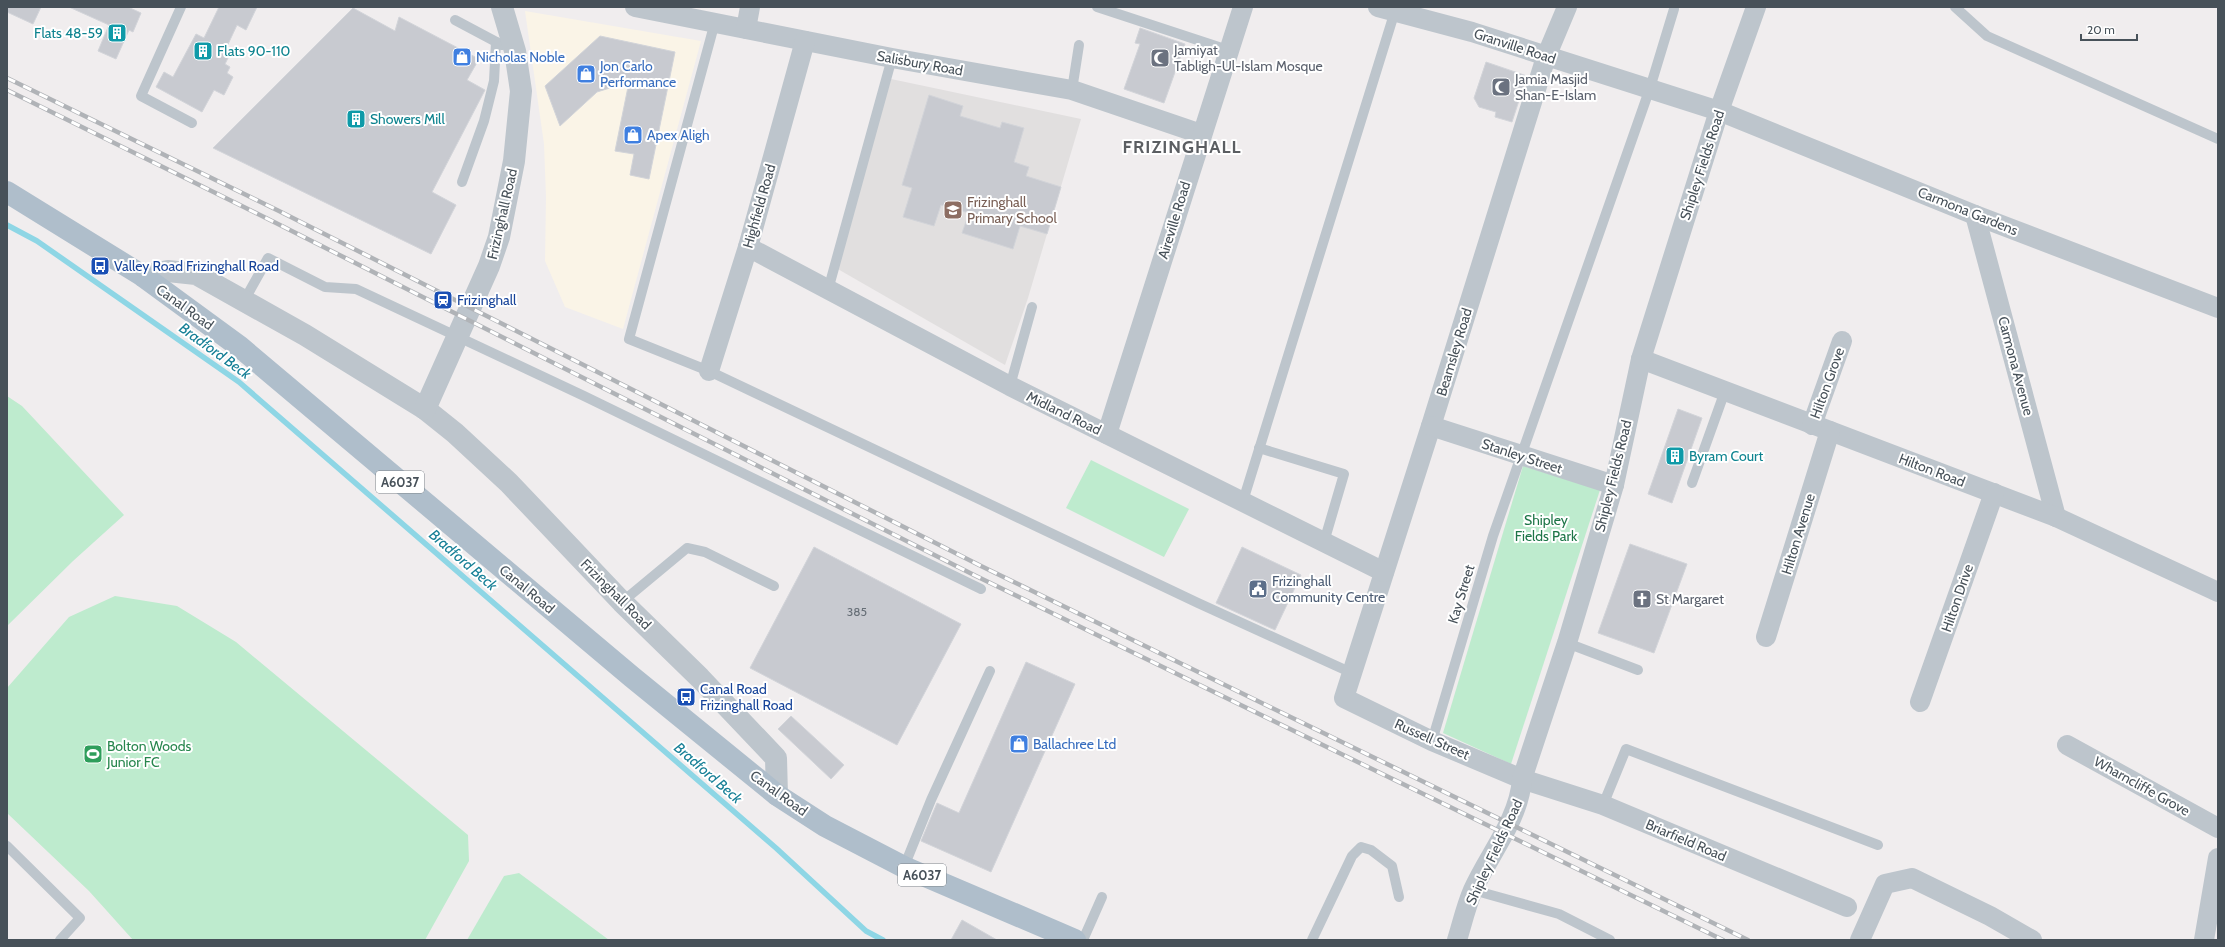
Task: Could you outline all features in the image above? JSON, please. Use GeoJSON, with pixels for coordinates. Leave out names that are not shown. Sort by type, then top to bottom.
{"type":"FeatureCollection","features":[{"type":"Feature","properties":{"kind":"main road","name":"Canal Road"},"geometry":{"type":"LineString","coordinates":[[7,192],[143,276],[240,347],[632,677],[777,795],[825,826],[904,867],[1062,937]]}},
{"type":"Feature","properties":{"kind":"street","name":"Frizinghall Road"},"geometry":{"type":"LineString","coordinates":[[425,409],[452,346],[481,286],[499,237],[514,161],[521,91],[506,46],[502,7]]}},
{"type":"Feature","properties":{"kind":"street","name":"Salisbury Road"},"geometry":{"type":"LineString","coordinates":[[634,7],[892,58],[1072,90],[1201,134]]}},
{"type":"Feature","properties":{"kind":"street"},"geometry":{"type":"LineString","coordinates":[[746,29],[750,7]]}},
{"type":"Feature","properties":{"kind":"street","name":"Aireville Road"},"geometry":{"type":"LineString","coordinates":[[1107,434],[1242,7]]}},
{"type":"Feature","properties":{"kind":"street","name":"Beamsley Road"},"geometry":{"type":"LineString","coordinates":[[1344,698],[1431,426],[1546,57],[1567,7]]}},
{"type":"Feature","properties":{"kind":"street","name":"Shipley Fields Road"},"geometry":{"type":"LineString","coordinates":[[1457,940],[1473,890],[1493,856],[1522,787],[1614,485],[1641,359],[1719,111],[1756,7]]}},
{"type":"Feature","properties":{"kind":"street","name":"Granville Road"},"geometry":{"type":"LineString","coordinates":[[1386,9],[1472,32],[1546,57],[1650,88],[1719,111]]}},
{"type":"Feature","properties":{"kind":"street","name":"Highfield Road"},"geometry":{"type":"LineString","coordinates":[[709,371],[748,246],[805,40]]}},
{"type":"Feature","properties":{"kind":"street","name":"Carmona Gardens"},"geometry":{"type":"LineString","coordinates":[[1719,111],[1975,215],[2218,308]]}},
{"type":"Feature","properties":{"kind":"street","name":"Carmona Avenue"},"geometry":{"type":"LineString","coordinates":[[1975,215],[2056,517]]}},
{"type":"Feature","properties":{"kind":"street","name":"Midland Road"},"geometry":{"type":"LineString","coordinates":[[748,246],[1010,386],[1384,572]]}},
{"type":"Feature","properties":{"kind":"street","name":"Frizinghall Road"},"geometry":{"type":"LineString","coordinates":[[143,276],[168,271],[196,274],[305,335],[425,409],[454,433],[509,484],[622,602],[700,678],[776,758],[777,795]]}},
{"type":"Feature","properties":{"kind":"street","name":"Hilton Grove"},"geometry":{"type":"LineString","coordinates":[[1821,428],[1842,341]]}},
{"type":"Feature","properties":{"kind":"street","name":"Hilton Road"},"geometry":{"type":"LineString","coordinates":[[1641,359],[2056,517],[2218,592]]}},
{"type":"Feature","properties":{"kind":"street","name":"Stanley Street"},"geometry":{"type":"LineString","coordinates":[[1431,426],[1614,485]]}},
{"type":"Feature","properties":{"kind":"street","name":"Hilton Avenue"},"geometry":{"type":"LineString","coordinates":[[1766,637],[1821,428]]}},
{"type":"Feature","properties":{"kind":"street","name":"Hilton Drive"},"geometry":{"type":"LineString","coordinates":[[1920,702],[1994,494]]}},
{"type":"Feature","properties":{"kind":"street","name":"Russell Street"},"geometry":{"type":"LineString","coordinates":[[1344,698],[1432,740],[1522,787]]}},
{"type":"Feature","properties":{"kind":"street","name":"Wharncliffe Grove"},"geometry":{"type":"LineString","coordinates":[[2067,745],[2218,828]]}},
{"type":"Feature","properties":{"kind":"street","name":"Briarfield Road"},"geometry":{"type":"LineString","coordinates":[[1522,787],[1604,805],[1847,907]]}},
{"type":"Feature","properties":{"kind":"street"},"geometry":{"type":"LineString","coordinates":[[2204,940],[2218,858]]}},
{"type":"Feature","properties":{"kind":"street"},"geometry":{"type":"LineString","coordinates":[[1860,940],[1885,884],[1912,878],[1990,916],[2032,940]]}},
{"type":"Feature","properties":{"kind":"lane"},"geometry":{"type":"LineString","coordinates":[[181,7],[141,96],[192,123]]}},
{"type":"Feature","properties":{"kind":"lane"},"geometry":{"type":"LineString","coordinates":[[1097,7],[1228,50]]}},
{"type":"Feature","properties":{"kind":"lane"},"geometry":{"type":"LineString","coordinates":[[1955,7],[1987,36],[2218,138]]}},
{"type":"Feature","properties":{"kind":"lane"},"geometry":{"type":"LineString","coordinates":[[1243,502],[1386,9]]}},
{"type":"Feature","properties":{"kind":"lane","name":"Kay Street"},"geometry":{"type":"LineString","coordinates":[[1432,740],[1493,536],[1650,88],[1674,10]]}},
{"type":"Feature","properties":{"kind":"lane"},"geometry":{"type":"LineString","coordinates":[[455,20],[506,46],[494,81],[486,114],[462,182]]}},
{"type":"Feature","properties":{"kind":"lane"},"geometry":{"type":"LineString","coordinates":[[715,22],[629,339],[709,371],[1198,603],[1352,672]]}},
{"type":"Feature","properties":{"kind":"lane"},"geometry":{"type":"LineString","coordinates":[[1072,90],[1079,45]]}},
{"type":"Feature","properties":{"kind":"lane"},"geometry":{"type":"LineString","coordinates":[[828,290],[892,58]]}},
{"type":"Feature","properties":{"kind":"lane"},"geometry":{"type":"LineString","coordinates":[[244,301],[268,258],[325,287],[356,289],[584,396],[981,589]]}},
{"type":"Feature","properties":{"kind":"lane"},"geometry":{"type":"LineString","coordinates":[[1010,386],[1032,307]]}},
{"type":"Feature","properties":{"kind":"lane"},"geometry":{"type":"LineString","coordinates":[[1692,483],[1725,391]]}},
{"type":"Feature","properties":{"kind":"lane"},"geometry":{"type":"LineString","coordinates":[[1259,448],[1344,474],[1324,542]]}},
{"type":"Feature","properties":{"kind":"lane"},"geometry":{"type":"LineString","coordinates":[[622,602],[687,548],[705,552],[774,586]]}},
{"type":"Feature","properties":{"kind":"lane"},"geometry":{"type":"LineString","coordinates":[[1567,643],[1638,670]]}},
{"type":"Feature","properties":{"kind":"lane"},"geometry":{"type":"LineString","coordinates":[[904,867],[931,800],[990,672]]}},
{"type":"Feature","properties":{"kind":"lane"},"geometry":{"type":"LineString","coordinates":[[1604,805],[1626,749],[1878,845]]}},
{"type":"Feature","properties":{"kind":"lane"},"geometry":{"type":"LineString","coordinates":[[7,846],[80,918],[60,940]]}},
{"type":"Feature","properties":{"kind":"lane"},"geometry":{"type":"LineString","coordinates":[[1312,940],[1352,856],[1361,847],[1371,850],[1392,866],[1400,897]]}},
{"type":"Feature","properties":{"kind":"lane"},"geometry":{"type":"LineString","coordinates":[[1473,890],[1559,914],[1610,940]]}},
{"type":"Feature","properties":{"kind":"lane"},"geometry":{"type":"LineString","coordinates":[[1083,940],[1102,897]]}},
{"type":"Feature","properties":{"kind":"shaded area"},"geometry":{"type":"Polygon","coordinates":[[[525,11],[701,41],[623,329],[565,307],[545,261],[546,197],[544,144],[525,11]]]}},
{"type":"Feature","properties":{"kind":"shaded area","name":"Frizinghall Primary School"},"geometry":{"type":"Polygon","coordinates":[[[891,79],[1081,119],[1028,298],[1005,365],[836,268],[891,79]]]}},
{"type":"Feature","properties":{"kind":"green space"},"geometry":{"type":"Polygon","coordinates":[[[7,396],[22,406],[124,515],[73,561],[7,626],[7,396]]]}},
{"type":"Feature","properties":{"kind":"green space"},"geometry":{"type":"Polygon","coordinates":[[[1091,460],[1189,509],[1164,557],[1066,508],[1091,460]]]}},
{"type":"Feature","properties":{"kind":"green space","name":"Shipley Fields Park"},"geometry":{"type":"Polygon","coordinates":[[[1523,466],[1600,490],[1511,764],[1443,733],[1523,466]]]}},
{"type":"Feature","properties":{"kind":"green space"},"geometry":{"type":"Polygon","coordinates":[[[115,596],[177,606],[236,642],[468,835],[469,861],[425,940],[133,940],[89,891],[7,813],[7,688],[69,617],[115,596]]]}},
{"type":"Feature","properties":{"kind":"green space"},"geometry":{"type":"Polygon","coordinates":[[[519,873],[609,940],[467,940],[504,876],[519,873]]]}},
{"type":"Feature","properties":{"kind":"building","name":"Flats 48-59"},"geometry":{"type":"Polygon","coordinates":[[[7,7],[41,7],[33,24],[7,12],[7,7]]]}},
{"type":"Feature","properties":{"kind":"building","name":"Flats 48-59"},"geometry":{"type":"Polygon","coordinates":[[[69,7],[128,7],[141,13],[133,32],[129,30],[116,59],[98,51],[109,25],[69,7]]]}},
{"type":"Feature","properties":{"kind":"building","name":"Flats 90-110"},"geometry":{"type":"Polygon","coordinates":[[[219,7],[257,7],[246,30],[237,25],[223,55],[228,58],[225,64],[230,67],[227,73],[233,77],[224,95],[214,90],[202,112],[156,87],[164,72],[173,77],[196,34],[204,38],[219,7]]]}},
{"type":"Feature","properties":{"kind":"building","name":"Showers Mill"},"geometry":{"type":"Polygon","coordinates":[[[353,8],[395,31],[399,17],[479,59],[467,80],[485,90],[432,192],[456,205],[431,254],[213,148],[353,8]]]}},
{"type":"Feature","properties":{"kind":"building","name":"Jamiyat Tabligh-Ul-Islam Mosque"},"geometry":{"type":"Polygon","coordinates":[[[1140,28],[1185,44],[1164,103],[1124,89],[1140,44],[1135,43],[1140,28]]]}},
{"type":"Feature","properties":{"kind":"building"},"geometry":{"type":"Polygon","coordinates":[[[600,36],[675,52],[649,179],[630,175],[634,154],[615,151],[629,82],[597,92],[560,126],[545,86],[600,36]]]}},
{"type":"Feature","properties":{"kind":"building","name":"Jamia Masjid Shan-E-Islam"},"geometry":{"type":"Polygon","coordinates":[[[1486,62],[1527,76],[1512,122],[1495,117],[1496,112],[1479,107],[1474,98],[1486,62]]]}},
{"type":"Feature","properties":{"kind":"building"},"geometry":{"type":"Polygon","coordinates":[[[929,95],[963,106],[960,116],[1000,128],[1002,122],[1024,128],[1014,162],[1029,167],[1026,176],[1061,187],[1047,234],[1020,226],[1013,249],[962,233],[969,213],[941,205],[934,226],[903,217],[912,188],[902,185],[929,95]]]}},
{"type":"Feature","properties":{"kind":"building","name":"Byram Court"},"geometry":{"type":"Polygon","coordinates":[[[1678,409],[1702,418],[1672,503],[1648,494],[1678,409]]]}},
{"type":"Feature","properties":{"kind":"building","name":"St Margaret"},"geometry":{"type":"Polygon","coordinates":[[[1630,544],[1687,564],[1654,653],[1598,633],[1630,544]]]}},
{"type":"Feature","properties":{"kind":"building"},"geometry":{"type":"Polygon","coordinates":[[[814,547],[961,624],[897,745],[750,668],[814,547]]]}},
{"type":"Feature","properties":{"kind":"building","name":"Frizinghall Community Centre"},"geometry":{"type":"Polygon","coordinates":[[[1242,547],[1301,575],[1275,630],[1216,603],[1242,547]]]}},
{"type":"Feature","properties":{"kind":"building","name":"Ballachree Ltd"},"geometry":{"type":"Polygon","coordinates":[[[1026,662],[1075,684],[991,872],[921,841],[937,803],[959,813],[1026,662]]]}},
{"type":"Feature","properties":{"kind":"building"},"geometry":{"type":"Polygon","coordinates":[[[791,716],[844,765],[831,779],[778,729],[791,716]]]}},
{"type":"Feature","properties":{"kind":"building"},"geometry":{"type":"Polygon","coordinates":[[[962,920],[997,940],[951,940],[962,920]]]}},
{"type":"Feature","properties":{"kind":"waterway","name":"Bradford Beck"},"geometry":{"type":"LineString","coordinates":[[7,225],[37,241],[239,382],[776,848],[866,931],[883,940]]}},
{"type":"Feature","properties":{"kind":"railway"},"geometry":{"type":"LineString","coordinates":[[7,78],[279,211],[981,566],[1748,940]]}},
{"type":"Feature","properties":{"kind":"railway"},"geometry":{"type":"LineString","coordinates":[[7,90],[274,222],[976,576],[1723,940]]}},
{"type":"Feature","properties":{"kind":"place","name":"Flats 48-59"},"geometry":{"type":"Point","coordinates":[117,33]}},
{"type":"Feature","properties":{"kind":"place","name":"Flats 90-110"},"geometry":{"type":"Point","coordinates":[203,51]}},
{"type":"Feature","properties":{"kind":"place","name":"Nicholas Noble"},"geometry":{"type":"Point","coordinates":[462,57]}},
{"type":"Feature","properties":{"kind":"place","name":"Jamiyat Tabligh-Ul-Islam Mosque"},"geometry":{"type":"Point","coordinates":[1160,58]}},
{"type":"Feature","properties":{"kind":"place","name":"Jon Carlo Performance"},"geometry":{"type":"Point","coordinates":[586,74]}},
{"type":"Feature","properties":{"kind":"place","name":"Jamia Masjid Shan-E-Islam"},"geometry":{"type":"Point","coordinates":[1501,87]}},
{"type":"Feature","properties":{"kind":"place","name":"Showers Mill"},"geometry":{"type":"Point","coordinates":[356,119]}},
{"type":"Feature","properties":{"kind":"place","name":"Apex Aligh"},"geometry":{"type":"Point","coordinates":[633,135]}},
{"type":"Feature","properties":{"kind":"place","name":"Frizinghall Primary School"},"geometry":{"type":"Point","coordinates":[953,210]}},
{"type":"Feature","properties":{"kind":"place","name":"Valley Road Frizinghall Road"},"geometry":{"type":"Point","coordinates":[100,266]}},
{"type":"Feature","properties":{"kind":"place","name":"Frizinghall"},"geometry":{"type":"Point","coordinates":[443,300]}},
{"type":"Feature","properties":{"kind":"place","name":"Byram Court"},"geometry":{"type":"Point","coordinates":[1675,456]}},
{"type":"Feature","properties":{"kind":"place","name":"Frizinghall Community Centre"},"geometry":{"type":"Point","coordinates":[1258,589]}},
{"type":"Feature","properties":{"kind":"place","name":"St Margaret"},"geometry":{"type":"Point","coordinates":[1642,599]}},
{"type":"Feature","properties":{"kind":"place","name":"Canal Road Frizinghall Road"},"geometry":{"type":"Point","coordinates":[686,697]}},
{"type":"Feature","properties":{"kind":"place","name":"Ballachree Ltd"},"geometry":{"type":"Point","coordinates":[1019,744]}},
{"type":"Feature","properties":{"kind":"place","name":"Bolton Woods Junior FC"},"geometry":{"type":"Point","coordinates":[93,754]}},
{"type":"Feature","properties":{"kind":"district","name":"FRIZINGHALL"},"geometry":{"type":"Point","coordinates":[1182,147]}}]}
